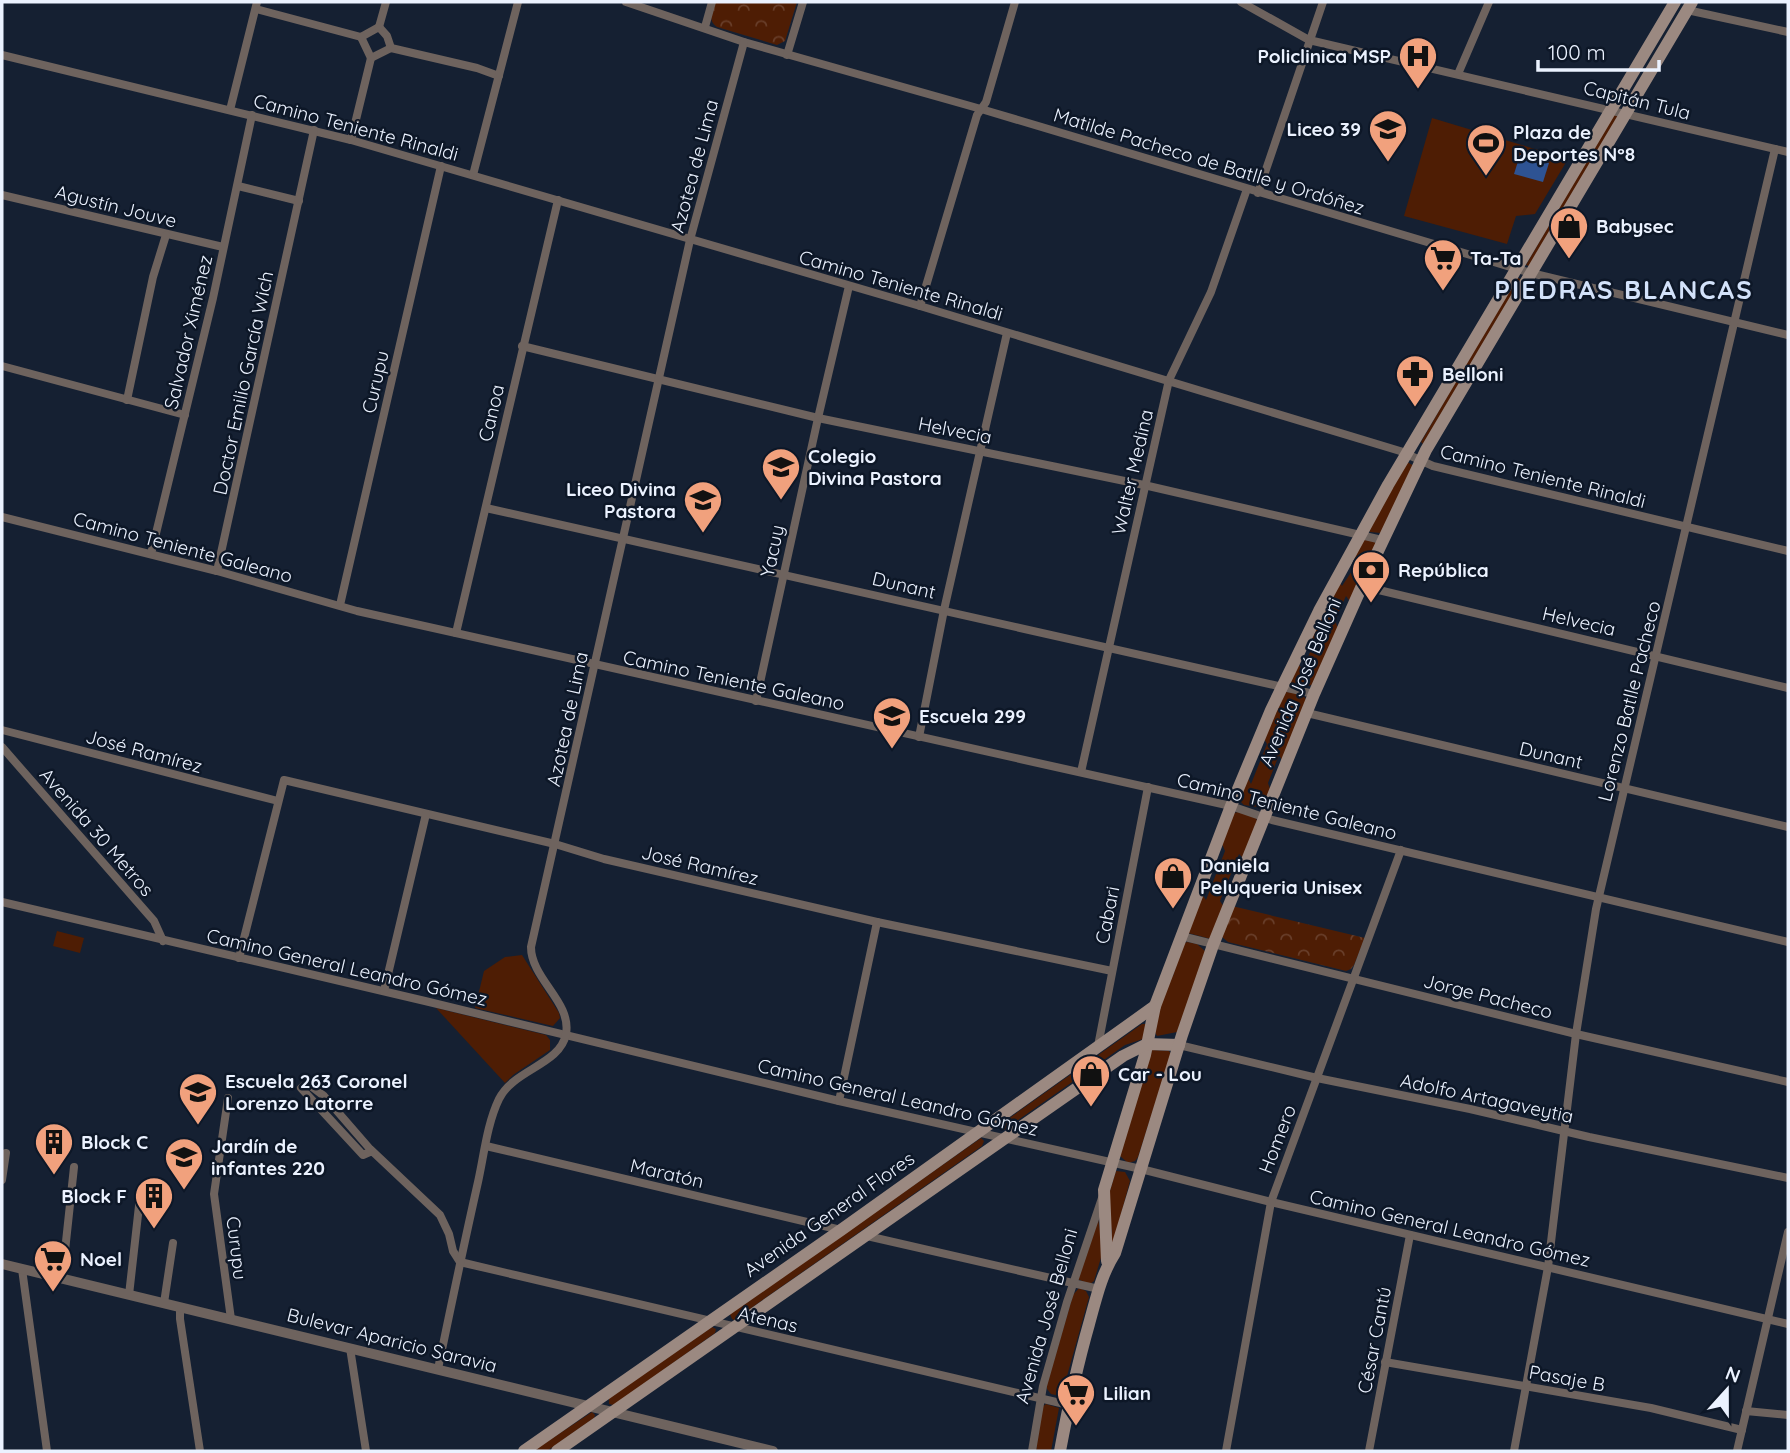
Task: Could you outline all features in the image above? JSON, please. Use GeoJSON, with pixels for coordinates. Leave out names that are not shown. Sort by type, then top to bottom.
{"type":"FeatureCollection","features":[{"type":"Feature","properties":{"kind":"main road","name":"Avenida José Belloni"},"geometry":{"type":"LineString","coordinates":[[1060,1451],[1069,1405],[1106,1266],[1108,1244],[1103,1211],[1104,1193],[1147,1044],[1155,1006],[1231,806],[1282,686],[1360,535],[1406,453],[1675,2]]}},
{"type":"Feature","properties":{"kind":"main road","name":"Avenida José Belloni"},"geometry":{"type":"LineString","coordinates":[[1106,1266],[1115,1253],[1213,945],[1314,694],[1382,540],[1421,461],[1690,6]]}},
{"type":"Feature","properties":{"kind":"main road","name":"Avenida General Flores"},"geometry":{"type":"LineString","coordinates":[[524,1451],[1155,1006]]}},
{"type":"Feature","properties":{"kind":"main road","name":"Avenida General Flores"},"geometry":{"type":"LineString","coordinates":[[558,1451],[1004,1138],[1123,1056],[1147,1044]]}},
{"type":"Feature","properties":{"kind":"main road"},"geometry":{"type":"LineString","coordinates":[[1147,1044],[1179,1045]]}},
{"type":"Feature","properties":{"kind":"street"},"geometry":{"type":"LineString","coordinates":[[230,110],[256,5],[361,37],[379,27],[386,2]]}},
{"type":"Feature","properties":{"kind":"street"},"geometry":{"type":"LineString","coordinates":[[473,175],[518,2]]}},
{"type":"Feature","properties":{"kind":"street","name":"Matilde Pacheco de Batlle y Ordóñez"},"geometry":{"type":"LineString","coordinates":[[626,2],[787,55],[981,109],[1531,274],[1788,335]]}},
{"type":"Feature","properties":{"kind":"street"},"geometry":{"type":"LineString","coordinates":[[705,27],[712,2]]}},
{"type":"Feature","properties":{"kind":"street"},"geometry":{"type":"LineString","coordinates":[[787,55],[803,2]]}},
{"type":"Feature","properties":{"kind":"street"},"geometry":{"type":"LineString","coordinates":[[920,306],[981,109],[986,102],[1015,2]]}},
{"type":"Feature","properties":{"kind":"street","name":"Capitán Tula"},"geometry":{"type":"LineString","coordinates":[[1241,2],[1309,40],[1788,152]]}},
{"type":"Feature","properties":{"kind":"street"},"geometry":{"type":"LineString","coordinates":[[1258,193],[1323,2]]}},
{"type":"Feature","properties":{"kind":"street"},"geometry":{"type":"LineString","coordinates":[[1458,74],[1489,2]]}},
{"type":"Feature","properties":{"kind":"street"},"geometry":{"type":"LineString","coordinates":[[1690,6],[1788,32]]}},
{"type":"Feature","properties":{"kind":"street"},"geometry":{"type":"LineString","coordinates":[[379,27],[387,36],[391,48]]}},
{"type":"Feature","properties":{"kind":"street"},"geometry":{"type":"LineString","coordinates":[[351,140],[371,58],[361,37]]}},
{"type":"Feature","properties":{"kind":"street","name":"Azotea de Lima"},"geometry":{"type":"LineString","coordinates":[[566,1035],[565,1017],[531,953],[690,240],[744,42]]}},
{"type":"Feature","properties":{"kind":"street"},"geometry":{"type":"LineString","coordinates":[[371,58],[391,48],[477,68],[499,76]]}},
{"type":"Feature","properties":{"kind":"street","name":"Camino Teniente Rinaldi"},"geometry":{"type":"LineString","coordinates":[[2,55],[314,130],[442,166],[1169,380],[1406,453],[1433,466],[1788,551]]}},
{"type":"Feature","properties":{"kind":"street","name":"Salvador Ximénez"},"geometry":{"type":"LineString","coordinates":[[150,554],[185,415],[253,115]]}},
{"type":"Feature","properties":{"kind":"street","name":"Doctor Emilio García Wich"},"geometry":{"type":"LineString","coordinates":[[217,571],[314,130]]}},
{"type":"Feature","properties":{"kind":"street","name":"Lorenzo Batlle Pacheco"},"geometry":{"type":"LineString","coordinates":[[1514,1451],[1548,1267],[1576,1034],[1598,898],[1775,149]]}},
{"type":"Feature","properties":{"kind":"street","name":"Curupu"},"geometry":{"type":"LineString","coordinates":[[340,605],[442,166]]}},
{"type":"Feature","properties":{"kind":"street"},"geometry":{"type":"LineString","coordinates":[[238,186],[299,201]]}},
{"type":"Feature","properties":{"kind":"street","name":"Walter Medina"},"geometry":{"type":"LineString","coordinates":[[1081,772],[1169,380],[1211,292],[1247,189]]}},
{"type":"Feature","properties":{"kind":"street","name":"Agustín Jouve"},"geometry":{"type":"LineString","coordinates":[[2,195],[223,247]]}},
{"type":"Feature","properties":{"kind":"street","name":"Canoa"},"geometry":{"type":"LineString","coordinates":[[456,634],[558,200]]}},
{"type":"Feature","properties":{"kind":"street"},"geometry":{"type":"LineString","coordinates":[[127,400],[153,277],[166,235]]}},
{"type":"Feature","properties":{"kind":"street","name":"Yacuy"},"geometry":{"type":"LineString","coordinates":[[756,701],[849,286]]}},
{"type":"Feature","properties":{"kind":"street"},"geometry":{"type":"LineString","coordinates":[[919,737],[944,610],[1007,333]]}},
{"type":"Feature","properties":{"kind":"street","name":"Helvecia"},"geometry":{"type":"LineString","coordinates":[[522,346],[818,418],[1144,485],[1382,540]]}},
{"type":"Feature","properties":{"kind":"street"},"geometry":{"type":"LineString","coordinates":[[2,366],[185,415]]}},
{"type":"Feature","properties":{"kind":"street","name":"Dunant"},"geometry":{"type":"LineString","coordinates":[[486,508],[1314,694]]}},
{"type":"Feature","properties":{"kind":"street","name":"Camino Teniente Galeano"},"geometry":{"type":"LineString","coordinates":[[2,517],[217,571],[357,611],[1231,806],[1265,817],[1788,942]]}},
{"type":"Feature","properties":{"kind":"street","name":"Helvecia"},"geometry":{"type":"LineString","coordinates":[[1362,586],[1788,688]]}},
{"type":"Feature","properties":{"kind":"street","name":"Dunant"},"geometry":{"type":"LineString","coordinates":[[1307,713],[1788,827]]}},
{"type":"Feature","properties":{"kind":"street","name":"José Ramírez"},"geometry":{"type":"LineString","coordinates":[[2,730],[278,801],[284,780],[555,844],[617,862],[877,922],[1112,971]]}},
{"type":"Feature","properties":{"kind":"street","name":"Avenida 30 Metros"},"geometry":{"type":"LineString","coordinates":[[2,747],[154,921],[163,940]]}},
{"type":"Feature","properties":{"kind":"street","name":"Cabari"},"geometry":{"type":"LineString","coordinates":[[1097,1049],[1148,787]]}},
{"type":"Feature","properties":{"kind":"street"},"geometry":{"type":"LineString","coordinates":[[239,958],[278,801]]}},
{"type":"Feature","properties":{"kind":"street"},"geometry":{"type":"LineString","coordinates":[[384,991],[426,814]]}},
{"type":"Feature","properties":{"kind":"street","name":"Homero"},"geometry":{"type":"LineString","coordinates":[[1226,1451],[1271,1202],[1401,850]]}},
{"type":"Feature","properties":{"kind":"street","name":"Camino General Leandro Gómez"},"geometry":{"type":"LineString","coordinates":[[2,902],[839,1101],[1114,1162],[1271,1202],[1788,1324]]}},
{"type":"Feature","properties":{"kind":"street"},"geometry":{"type":"LineString","coordinates":[[839,1101],[877,922]]}},
{"type":"Feature","properties":{"kind":"street","name":"Jorge Pacheco"},"geometry":{"type":"LineString","coordinates":[[1181,936],[1353,981],[1788,1083]]}},
{"type":"Feature","properties":{"kind":"street"},"geometry":{"type":"LineString","coordinates":[[438,1369],[496,1109],[503,1092],[519,1076],[556,1053],[566,1035]]}},
{"type":"Feature","properties":{"kind":"street","name":"Adolfo Artagaveytia"},"geometry":{"type":"LineString","coordinates":[[1179,1045],[1317,1078],[1788,1178]]}},
{"type":"Feature","properties":{"kind":"street"},"geometry":{"type":"LineString","coordinates":[[372,1151],[363,1156],[301,1088],[307,1083],[315,1088],[337,1109],[372,1151],[440,1215],[453,1251],[460,1262]]}},
{"type":"Feature","properties":{"kind":"street","name":"Curupu"},"geometry":{"type":"LineString","coordinates":[[228,1098],[214,1194],[231,1319]]}},
{"type":"Feature","properties":{"kind":"street","name":"Maratón"},"geometry":{"type":"LineString","coordinates":[[486,1146],[841,1230]]}},
{"type":"Feature","properties":{"kind":"street"},"geometry":{"type":"LineString","coordinates":[[2,1180],[6,1153]]}},
{"type":"Feature","properties":{"kind":"street"},"geometry":{"type":"LineString","coordinates":[[62,1279],[74,1167]]}},
{"type":"Feature","properties":{"kind":"street","name":"Avenida José Belloni"},"geometry":{"type":"LineString","coordinates":[[1032,1451],[1040,1399],[1104,1193]]}},
{"type":"Feature","properties":{"kind":"street"},"geometry":{"type":"LineString","coordinates":[[129,1295],[140,1197]]}},
{"type":"Feature","properties":{"kind":"street"},"geometry":{"type":"LineString","coordinates":[[1737,1451],[1788,1232]]}},
{"type":"Feature","properties":{"kind":"street","name":"César Cantú"},"geometry":{"type":"LineString","coordinates":[[1369,1451],[1410,1235]]}},
{"type":"Feature","properties":{"kind":"street"},"geometry":{"type":"LineString","coordinates":[[867,1236],[1098,1289]]}},
{"type":"Feature","properties":{"kind":"street"},"geometry":{"type":"LineString","coordinates":[[164,1303],[173,1242]]}},
{"type":"Feature","properties":{"kind":"street","name":"Atenas"},"geometry":{"type":"LineString","coordinates":[[460,1262],[1069,1405]]}},
{"type":"Feature","properties":{"kind":"street","name":"Bulevar Aparicio Saravia"},"geometry":{"type":"LineString","coordinates":[[2,1264],[773,1451]]}},
{"type":"Feature","properties":{"kind":"street"},"geometry":{"type":"LineString","coordinates":[[1780,1265],[1788,1272]]}},
{"type":"Feature","properties":{"kind":"street"},"geometry":{"type":"LineString","coordinates":[[22,1269],[47,1451]]}},
{"type":"Feature","properties":{"kind":"street"},"geometry":{"type":"LineString","coordinates":[[180,1307],[200,1451]]}},
{"type":"Feature","properties":{"kind":"street"},"geometry":{"type":"LineString","coordinates":[[350,1348],[366,1451]]}},
{"type":"Feature","properties":{"kind":"street","name":"Pasaje B"},"geometry":{"type":"LineString","coordinates":[[1385,1362],[1651,1408],[1742,1430]]}},
{"type":"Feature","properties":{"kind":"street"},"geometry":{"type":"LineString","coordinates":[[1746,1411],[1788,1415]]}},
{"type":"Feature","properties":{"kind":"green space"},"geometry":{"type":"Polygon","coordinates":[[[715,2],[797,2],[785,41],[777,45],[717,27],[711,18],[715,2]]]}},
{"type":"Feature","properties":{"kind":"green space"},"geometry":{"type":"Polygon","coordinates":[[[1613,114],[1620,115],[1529,266],[1526,265],[1613,114]]]}},
{"type":"Feature","properties":{"kind":"green space","name":"Plaza de Deportes N°8"},"geometry":{"type":"Polygon","coordinates":[[[1432,118],[1568,159],[1535,214],[1516,216],[1507,244],[1404,216],[1432,118]]]}},
{"type":"Feature","properties":{"kind":"green space"},"geometry":{"type":"Polygon","coordinates":[[[1516,277],[1522,280],[1423,444],[1421,442],[1516,277]]]}},
{"type":"Feature","properties":{"kind":"green space"},"geometry":{"type":"Polygon","coordinates":[[[1407,462],[1416,467],[1381,533],[1370,532],[1369,530],[1407,462]]]}},
{"type":"Feature","properties":{"kind":"green space"},"geometry":{"type":"Polygon","coordinates":[[[1366,538],[1376,545],[1351,603],[1346,596],[1335,620],[1338,629],[1313,684],[1304,687],[1295,685],[1290,681],[1297,662],[1302,669],[1314,644],[1310,635],[1338,580],[1342,586],[1356,565],[1353,556],[1366,538]]]}},
{"type":"Feature","properties":{"kind":"green space"},"geometry":{"type":"Polygon","coordinates":[[[1286,692],[1302,694],[1306,699],[1283,762],[1279,755],[1268,783],[1271,792],[1264,808],[1244,805],[1239,800],[1247,776],[1251,784],[1267,744],[1263,737],[1286,692]]]}},
{"type":"Feature","properties":{"kind":"green space"},"geometry":{"type":"Polygon","coordinates":[[[1234,813],[1256,818],[1258,823],[1244,859],[1239,854],[1220,901],[1224,907],[1211,939],[1188,933],[1202,894],[1206,900],[1225,851],[1222,844],[1234,813]]]}},
{"type":"Feature","properties":{"kind":"green space"},"geometry":{"type":"Polygon","coordinates":[[[1232,906],[1365,938],[1354,965],[1346,971],[1228,942],[1221,936],[1232,906]]]}},
{"type":"Feature","properties":{"kind":"green space"},"geometry":{"type":"Polygon","coordinates":[[[57,931],[84,938],[80,953],[53,946],[57,931]]]}},
{"type":"Feature","properties":{"kind":"green space"},"geometry":{"type":"Polygon","coordinates":[[[1183,944],[1197,944],[1206,952],[1177,1032],[1157,1036],[1153,1029],[1168,979],[1173,976],[1183,944]]]}},
{"type":"Feature","properties":{"kind":"green space"},"geometry":{"type":"Polygon","coordinates":[[[522,955],[559,1013],[560,1018],[553,1026],[475,1008],[484,971],[505,957],[522,955]]]}},
{"type":"Feature","properties":{"kind":"green space"},"geometry":{"type":"Polygon","coordinates":[[[436,1008],[546,1035],[550,1040],[550,1050],[505,1083],[436,1008]]]}},
{"type":"Feature","properties":{"kind":"green space"},"geometry":{"type":"Polygon","coordinates":[[[1142,1024],[1146,1024],[1143,1039],[1125,1045],[1004,1130],[1000,1130],[1001,1124],[1142,1024]]]}},
{"type":"Feature","properties":{"kind":"green space"},"geometry":{"type":"Polygon","coordinates":[[[1152,1050],[1169,1051],[1171,1054],[1138,1157],[1128,1163],[1120,1156],[1152,1050]]]}},
{"type":"Feature","properties":{"kind":"green space"},"geometry":{"type":"Polygon","coordinates":[[[981,1138],[984,1141],[982,1146],[732,1319],[730,1314],[981,1138]]]}},
{"type":"Feature","properties":{"kind":"green space"},"geometry":{"type":"Polygon","coordinates":[[[1116,1171],[1125,1172],[1130,1181],[1109,1259],[1112,1232],[1106,1204],[1116,1171]]]}},
{"type":"Feature","properties":{"kind":"green space"},"geometry":{"type":"Polygon","coordinates":[[[1098,1218],[1103,1251],[1094,1281],[1090,1284],[1077,1279],[1098,1218]]]}},
{"type":"Feature","properties":{"kind":"green space"},"geometry":{"type":"Polygon","coordinates":[[[1079,1288],[1086,1291],[1089,1297],[1060,1396],[1051,1394],[1047,1384],[1073,1295],[1079,1288]]]}},
{"type":"Feature","properties":{"kind":"green space"},"geometry":{"type":"Polygon","coordinates":[[[712,1327],[716,1329],[715,1333],[614,1405],[609,1404],[609,1398],[712,1327]]]}},
{"type":"Feature","properties":{"kind":"green space"},"geometry":{"type":"Polygon","coordinates":[[[1046,1404],[1059,1408],[1051,1451],[1036,1451],[1042,1407],[1046,1404]]]}},
{"type":"Feature","properties":{"kind":"green space"},"geometry":{"type":"Polygon","coordinates":[[[592,1412],[594,1418],[547,1451],[533,1451],[592,1412]]]}},
{"type":"Feature","properties":{"kind":"water"},"geometry":{"type":"Polygon","coordinates":[[[1520,155],[1549,163],[1543,182],[1514,174],[1520,155]]]}},
{"type":"Feature","properties":{"kind":"place","name":"Policlinica MSP"},"geometry":{"type":"Point","coordinates":[1418,90]}},
{"type":"Feature","properties":{"kind":"place","name":"Liceo 39"},"geometry":{"type":"Point","coordinates":[1388,163]}},
{"type":"Feature","properties":{"kind":"place","name":"Plaza de Deportes N°8"},"geometry":{"type":"Point","coordinates":[1486,177]}},
{"type":"Feature","properties":{"kind":"place","name":"Babysec"},"geometry":{"type":"Point","coordinates":[1569,260]}},
{"type":"Feature","properties":{"kind":"place","name":"Ta-Ta"},"geometry":{"type":"Point","coordinates":[1443,292]}},
{"type":"Feature","properties":{"kind":"place","name":"Belloni"},"geometry":{"type":"Point","coordinates":[1415,408]}},
{"type":"Feature","properties":{"kind":"place","name":"Colegio Divina Pastora"},"geometry":{"type":"Point","coordinates":[781,501]}},
{"type":"Feature","properties":{"kind":"place","name":"Liceo Divina Pastora"},"geometry":{"type":"Point","coordinates":[703,534]}},
{"type":"Feature","properties":{"kind":"place","name":"República"},"geometry":{"type":"Point","coordinates":[1371,604]}},
{"type":"Feature","properties":{"kind":"place","name":"Escuela 299"},"geometry":{"type":"Point","coordinates":[892,750]}},
{"type":"Feature","properties":{"kind":"place","name":"Daniela Peluqueria Unisex"},"geometry":{"type":"Point","coordinates":[1173,910]}},
{"type":"Feature","properties":{"kind":"place","name":"Car - Lou"},"geometry":{"type":"Point","coordinates":[1091,1108]}},
{"type":"Feature","properties":{"kind":"place","name":"Escuela 263 Coronel Lorenzo Latorre"},"geometry":{"type":"Point","coordinates":[198,1126]}},
{"type":"Feature","properties":{"kind":"place","name":"Block C"},"geometry":{"type":"Point","coordinates":[54,1176]}},
{"type":"Feature","properties":{"kind":"place","name":"Jardín de infantes 220"},"geometry":{"type":"Point","coordinates":[184,1191]}},
{"type":"Feature","properties":{"kind":"place","name":"Block F"},"geometry":{"type":"Point","coordinates":[154,1230]}},
{"type":"Feature","properties":{"kind":"place","name":"Noel"},"geometry":{"type":"Point","coordinates":[53,1293]}},
{"type":"Feature","properties":{"kind":"place","name":"Lilian"},"geometry":{"type":"Point","coordinates":[1076,1427]}},
{"type":"Feature","properties":{"kind":"district","name":"PIEDRAS BLANCAS"},"geometry":{"type":"Point","coordinates":[1624,290]}}]}
